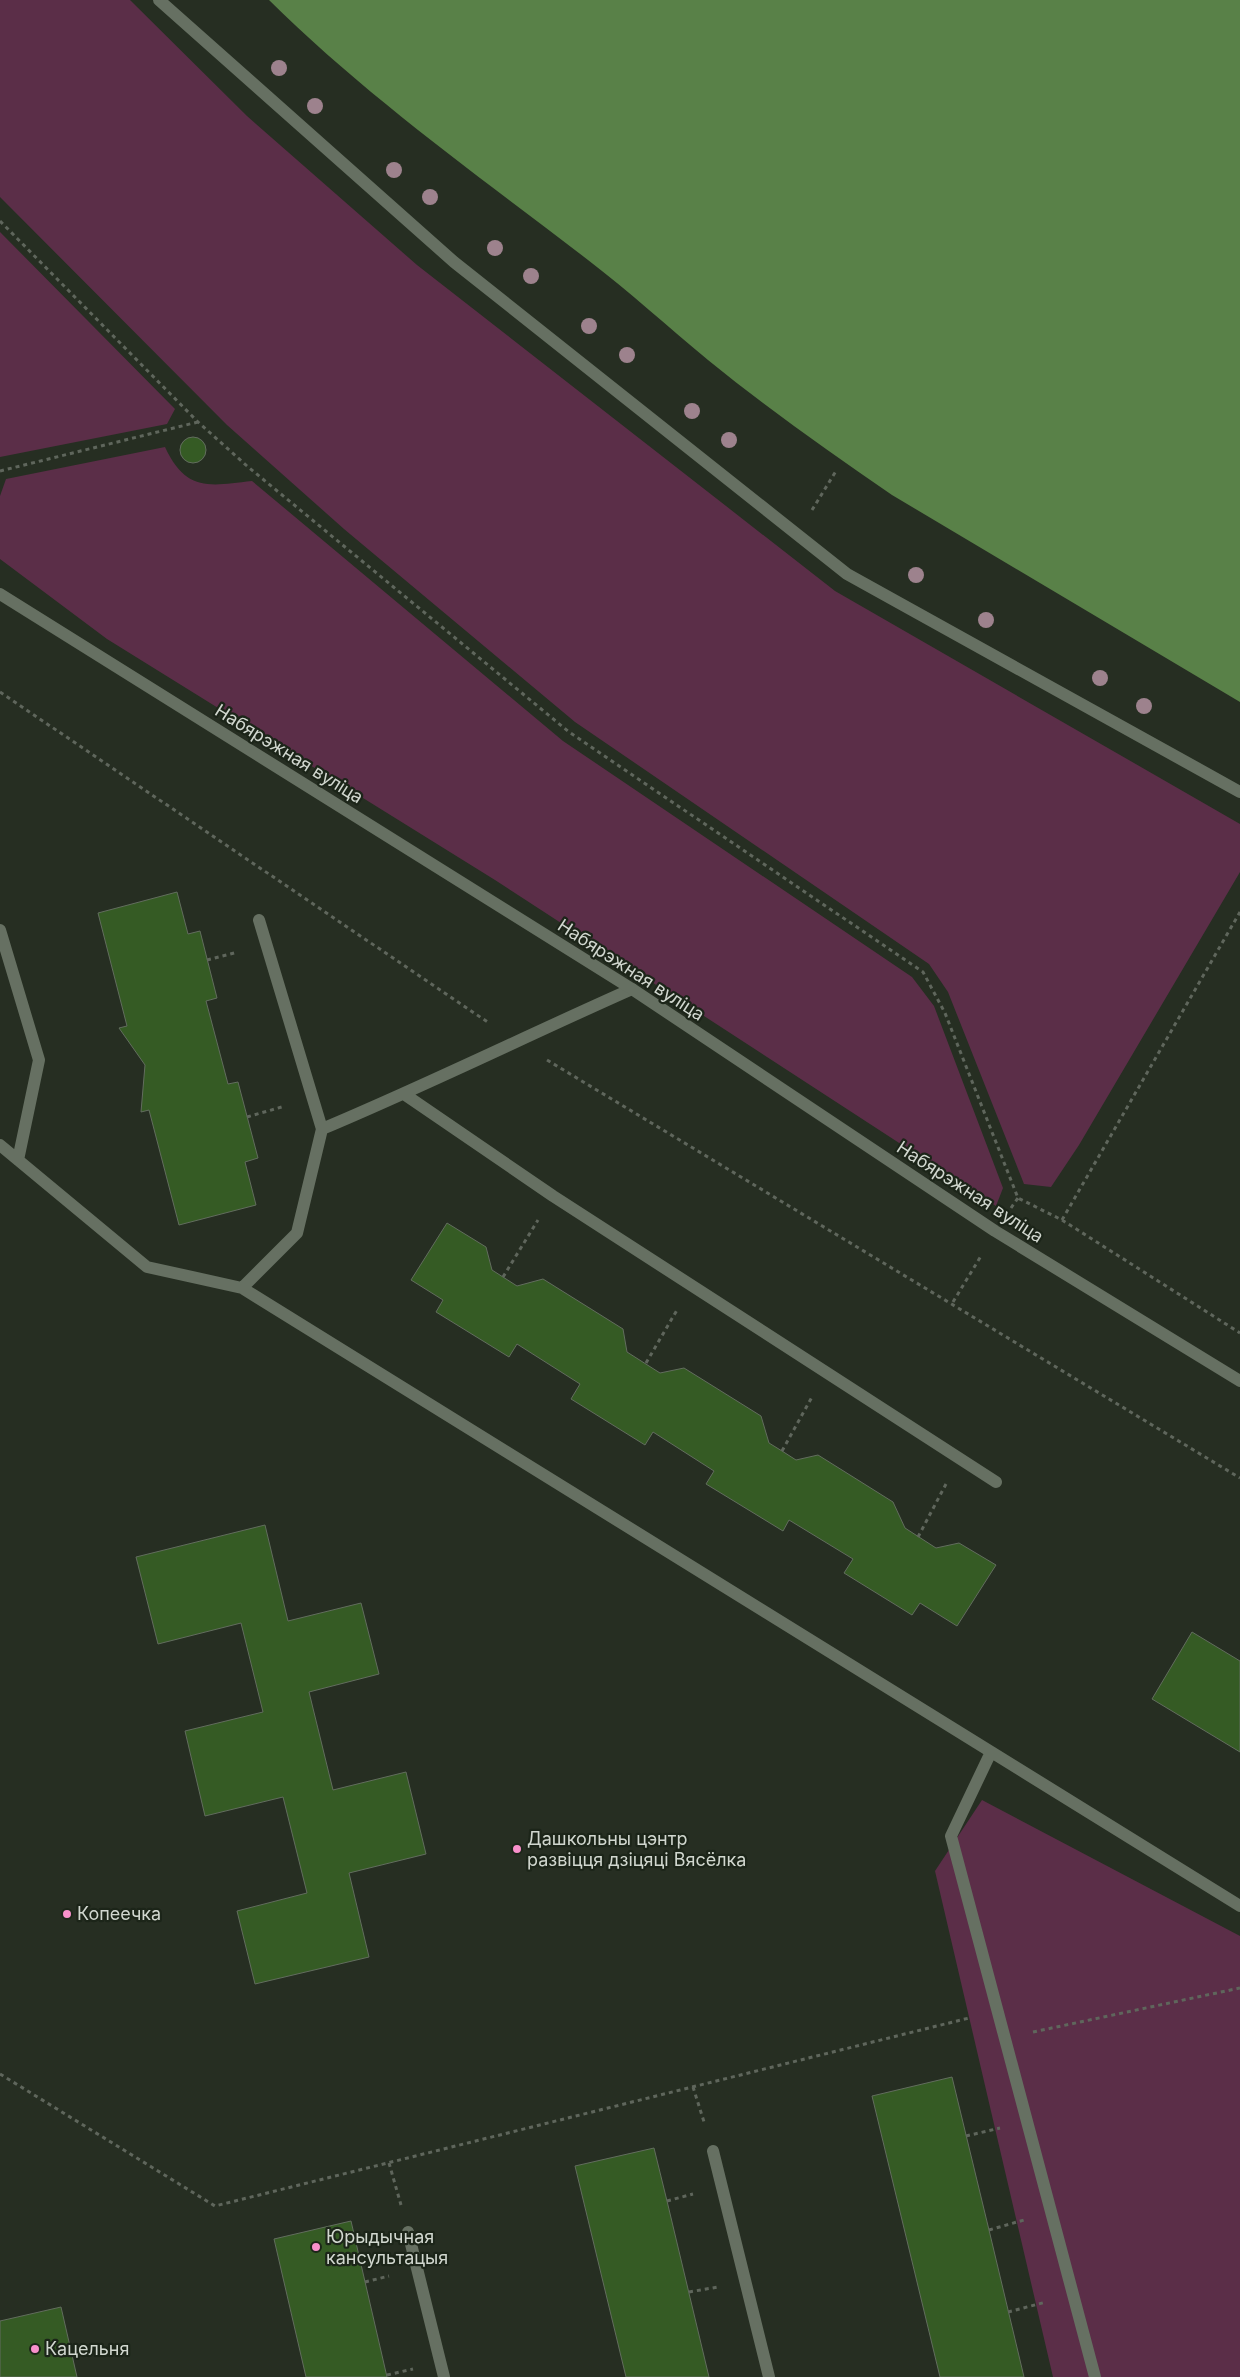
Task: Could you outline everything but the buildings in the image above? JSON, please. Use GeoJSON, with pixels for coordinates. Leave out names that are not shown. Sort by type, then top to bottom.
{"type":"FeatureCollection","features":[{"type":"Feature","properties":{"kind":"street"},"geometry":{"type":"LineString","coordinates":[[159,0],[454,262],[847,574],[1240,792]]}},
{"type":"Feature","properties":{"kind":"street","name":"Набярэжная вуліца"},"geometry":{"type":"LineString","coordinates":[[0,594],[632,989],[995,1231],[1240,1381]]}},
{"type":"Feature","properties":{"kind":"street"},"geometry":{"type":"LineString","coordinates":[[242,1288],[297,1233],[322,1128],[259,920]]}},
{"type":"Feature","properties":{"kind":"street"},"geometry":{"type":"LineString","coordinates":[[0,930],[39,1060],[18,1160]]}},
{"type":"Feature","properties":{"kind":"street"},"geometry":{"type":"LineString","coordinates":[[322,1128],[404,1094],[515,1040],[632,989]]}},
{"type":"Feature","properties":{"kind":"street"},"geometry":{"type":"LineString","coordinates":[[404,1094],[553,1196],[996,1482]]}},
{"type":"Feature","properties":{"kind":"street"},"geometry":{"type":"LineString","coordinates":[[0,1145],[146,1267],[242,1288],[1240,1906]]}},
{"type":"Feature","properties":{"kind":"street"},"geometry":{"type":"LineString","coordinates":[[991,1752],[951,1836],[1095,2377]]}},
{"type":"Feature","properties":{"kind":"street"},"geometry":{"type":"LineString","coordinates":[[713,2151],[769,2377]]}},
{"type":"Feature","properties":{"kind":"street"},"geometry":{"type":"LineString","coordinates":[[408,2232],[444,2377]]}},
{"type":"Feature","properties":{"kind":"path"},"geometry":{"type":"LineString","coordinates":[[0,221],[198,422],[247,466],[569,732],[923,972],[945,1013],[1018,1198],[1062,1220],[1240,1333]]}},
{"type":"Feature","properties":{"kind":"path"},"geometry":{"type":"LineString","coordinates":[[0,470],[198,422]]}},
{"type":"Feature","properties":{"kind":"path"},"geometry":{"type":"LineString","coordinates":[[797,534],[836,471]]}},
{"type":"Feature","properties":{"kind":"path"},"geometry":{"type":"LineString","coordinates":[[0,692],[515,1040],[1240,1478]]}},
{"type":"Feature","properties":{"kind":"path"},"geometry":{"type":"LineString","coordinates":[[1062,1220],[1240,912]]}},
{"type":"Feature","properties":{"kind":"path"},"geometry":{"type":"LineString","coordinates":[[247,1117],[313,1099]]}},
{"type":"Feature","properties":{"kind":"path"},"geometry":{"type":"LineString","coordinates":[[503,1277],[553,1196]]}},
{"type":"Feature","properties":{"kind":"path"},"geometry":{"type":"LineString","coordinates":[[646,1364],[691,1286]]}},
{"type":"Feature","properties":{"kind":"path"},"geometry":{"type":"LineString","coordinates":[[782,1451],[826,1373]]}},
{"type":"Feature","properties":{"kind":"path"},"geometry":{"type":"LineString","coordinates":[[918,1536],[960,1459]]}},
{"type":"Feature","properties":{"kind":"path"},"geometry":{"type":"LineString","coordinates":[[1005,2038],[1240,1988]]}},
{"type":"Feature","properties":{"kind":"path"},"geometry":{"type":"LineString","coordinates":[[0,2074],[215,2206],[998,2011]]}},
{"type":"Feature","properties":{"kind":"path"},"geometry":{"type":"LineString","coordinates":[[693,2087],[713,2151]]}},
{"type":"Feature","properties":{"kind":"path"},"geometry":{"type":"LineString","coordinates":[[390,2162],[408,2232]]}},
{"type":"Feature","properties":{"kind":"path"},"geometry":{"type":"LineString","coordinates":[[989,2230],[1052,2212]]}},
{"type":"Feature","properties":{"kind":"path"},"geometry":{"type":"LineString","coordinates":[[1008,2312],[1074,2294]]}},
{"type":"Feature","properties":{"kind":"shaded area"},"geometry":{"type":"Polygon","coordinates":[[[0,0],[130,0],[247,116],[417,265],[835,591],[1240,824],[1240,872],[1079,1145],[1051,1187],[1024,1184],[948,992],[929,964],[575,722],[344,529],[227,425],[0,197],[0,0]]]}},
{"type":"Feature","properties":{"kind":"shaded area"},"geometry":{"type":"Polygon","coordinates":[[[269,0],[1240,0],[1240,702],[892,495],[845,463],[708,360],[604,272],[384,103],[306,36],[269,0]]]}},
{"type":"Feature","properties":{"kind":"shaded area"},"geometry":{"type":"Polygon","coordinates":[[[0,232],[175,409],[167,424],[0,457],[0,232]]]}},
{"type":"Feature","properties":{"kind":"shaded area"},"geometry":{"type":"Polygon","coordinates":[[[165,447],[181,472],[190,479],[200,483],[223,484],[252,481],[563,741],[912,977],[934,1006],[1003,1188],[996,1206],[495,880],[107,639],[0,559],[0,496],[6,479],[165,447]]]}},
{"type":"Feature","properties":{"kind":"shaded area"},"geometry":{"type":"Polygon","coordinates":[[[982,1800],[1240,1936],[1240,2377],[1053,2377],[935,1871],[982,1800]]]}},
{"type":"Feature","properties":{"kind":"place","name":"Дашкольны цэнтр развіцця дзіцяці Вясёлка"},"geometry":{"type":"Point","coordinates":[517,1849]}},
{"type":"Feature","properties":{"kind":"place","name":"Копеечка"},"geometry":{"type":"Point","coordinates":[67,1914]}},
{"type":"Feature","properties":{"kind":"place","name":"Юрыдычная кансультацыя"},"geometry":{"type":"Point","coordinates":[316,2247]}},
{"type":"Feature","properties":{"kind":"place","name":"Кацельня"},"geometry":{"type":"Point","coordinates":[35,2349]}}]}
